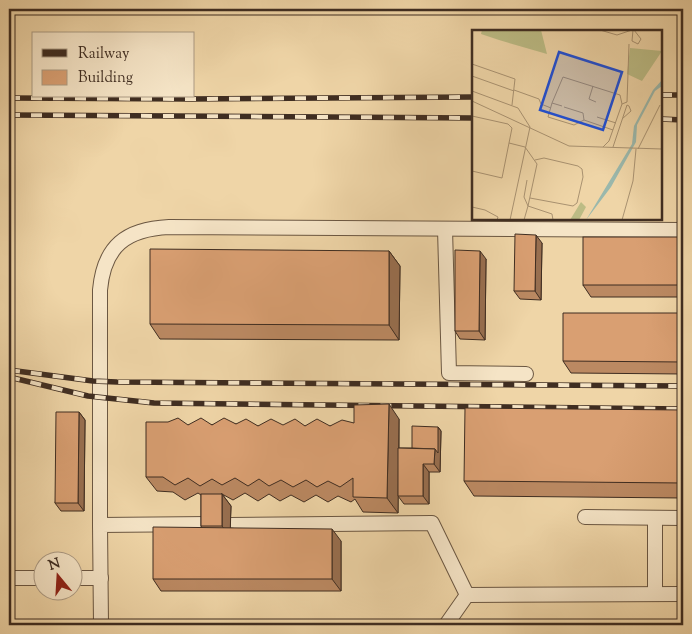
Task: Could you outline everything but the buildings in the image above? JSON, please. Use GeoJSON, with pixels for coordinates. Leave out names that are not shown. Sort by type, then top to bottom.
{"type":"FeatureCollection","features":[{"type":"Feature","properties":{"kind":"lane"},"geometry":{"type":"LineString","coordinates":[[101,625],[100,290],[103,265],[122,242],[138,232],[152,228],[169,227],[683,230]]}},
{"type":"Feature","properties":{"kind":"lane"},"geometry":{"type":"LineString","coordinates":[[445,229],[449,373],[526,374]]}},
{"type":"Feature","properties":{"kind":"lane"},"geometry":{"type":"LineString","coordinates":[[585,517],[683,518]]}},
{"type":"Feature","properties":{"kind":"lane"},"geometry":{"type":"LineString","coordinates":[[655,518],[655,594]]}},
{"type":"Feature","properties":{"kind":"lane"},"geometry":{"type":"LineString","coordinates":[[230,525],[432,523],[467,595]]}},
{"type":"Feature","properties":{"kind":"lane"},"geometry":{"type":"LineString","coordinates":[[100,525],[209,524]]}},
{"type":"Feature","properties":{"kind":"lane"},"geometry":{"type":"LineString","coordinates":[[9,578],[32,578]]}},
{"type":"Feature","properties":{"kind":"lane"},"geometry":{"type":"LineString","coordinates":[[82,578],[101,578]]}},
{"type":"Feature","properties":{"kind":"lane"},"geometry":{"type":"LineString","coordinates":[[467,595],[683,594]]}},
{"type":"Feature","properties":{"kind":"lane"},"geometry":{"type":"LineString","coordinates":[[446,625],[467,595]]}},
{"type":"Feature","properties":{"kind":"railway"},"geometry":{"type":"LineString","coordinates":[[662,95],[683,95]]}},
{"type":"Feature","properties":{"kind":"railway"},"geometry":{"type":"LineString","coordinates":[[9,98],[472,97]]}},
{"type":"Feature","properties":{"kind":"railway"},"geometry":{"type":"LineString","coordinates":[[9,115],[472,118]]}},
{"type":"Feature","properties":{"kind":"railway"},"geometry":{"type":"LineString","coordinates":[[662,119],[683,120]]}},
{"type":"Feature","properties":{"kind":"railway"},"geometry":{"type":"LineString","coordinates":[[9,370],[93,381],[117,382],[683,386]]}},
{"type":"Feature","properties":{"kind":"railway"},"geometry":{"type":"LineString","coordinates":[[9,377],[88,396],[154,403],[683,409]]}}]}
